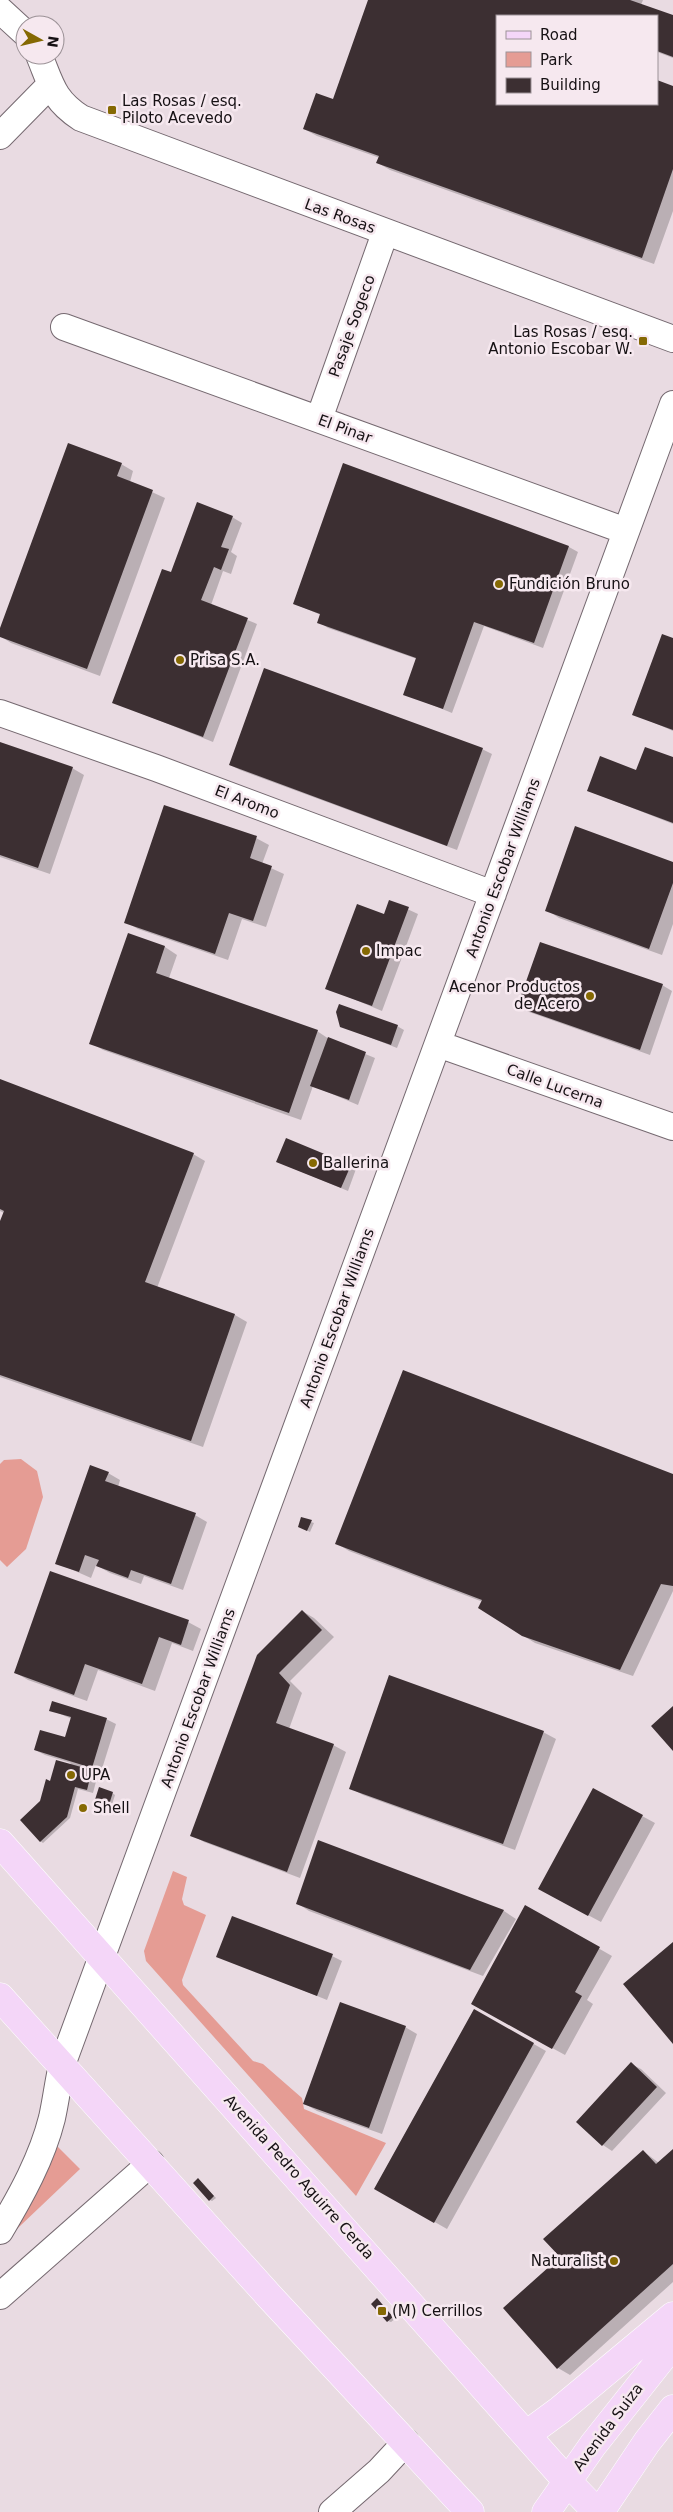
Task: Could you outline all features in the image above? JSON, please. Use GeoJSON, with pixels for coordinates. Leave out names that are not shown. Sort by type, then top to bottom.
{"type":"FeatureCollection","features":[{"type":"Feature","properties":{"kind":"main road","name":"Avenida Pedro Aguirre Cerda"},"geometry":{"type":"LineString","coordinates":[[0,1843],[567,2481],[598,2512]]}},
{"type":"Feature","properties":{"kind":"main road"},"geometry":{"type":"LineString","coordinates":[[0,1997],[151,2163],[270,2298],[470,2512]]}},
{"type":"Feature","properties":{"kind":"main road"},"geometry":{"type":"LineString","coordinates":[[526,2435],[560,2410],[673,2316]]}},
{"type":"Feature","properties":{"kind":"main road","name":"Avenida Suiza"},"geometry":{"type":"LineString","coordinates":[[546,2512],[604,2430],[673,2344]]}},
{"type":"Feature","properties":{"kind":"main road"},"geometry":{"type":"LineString","coordinates":[[598,2512],[647,2442],[673,2409]]}},
{"type":"Feature","properties":{"kind":"street"},"geometry":{"type":"LineString","coordinates":[[0,10],[15,24]]}},
{"type":"Feature","properties":{"kind":"street","name":"Las Rosas"},"geometry":{"type":"LineString","coordinates":[[43,65],[50,85],[63,106],[81,118],[673,339]]}},
{"type":"Feature","properties":{"kind":"street"},"geometry":{"type":"LineString","coordinates":[[0,136],[50,85]]}},
{"type":"Feature","properties":{"kind":"street","name":"Pasaje Sogeco"},"geometry":{"type":"LineString","coordinates":[[318,419],[385,233]]}},
{"type":"Feature","properties":{"kind":"street","name":"El Pinar"},"geometry":{"type":"LineString","coordinates":[[64,327],[626,531]]}},
{"type":"Feature","properties":{"kind":"street","name":"Antonio Escobar Williams"},"geometry":{"type":"LineString","coordinates":[[0,2230],[18,2201],[42,2146],[52,2118],[62,2065],[673,404]]}},
{"type":"Feature","properties":{"kind":"street","name":"El Aromo"},"geometry":{"type":"LineString","coordinates":[[0,713],[147,764],[493,894]]}},
{"type":"Feature","properties":{"kind":"street","name":"Calle Lucerna"},"geometry":{"type":"LineString","coordinates":[[438,1044],[673,1127]]}},
{"type":"Feature","properties":{"kind":"street"},"geometry":{"type":"LineString","coordinates":[[0,2296],[151,2163]]}},
{"type":"Feature","properties":{"kind":"street"},"geometry":{"type":"LineString","coordinates":[[332,2512],[379,2471],[406,2442]]}},
{"type":"Feature","properties":{"kind":"green space"},"geometry":{"type":"Polygon","coordinates":[[[21,1459],[37,1471],[43,1497],[26,1549],[7,1567],[0,1560],[0,1464],[4,1460],[21,1459]]]}},
{"type":"Feature","properties":{"kind":"green space"},"geometry":{"type":"Polygon","coordinates":[[[173,1871],[187,1877],[182,1899],[184,1905],[206,1915],[182,1980],[183,1985],[253,2061],[263,2064],[302,2098],[304,2109],[386,2143],[356,2196],[146,1961],[144,1951],[173,1871]]]}},
{"type":"Feature","properties":{"kind":"green space"},"geometry":{"type":"Polygon","coordinates":[[[54,2143],[80,2169],[0,2245],[25,2205],[54,2143]]]}},
{"type":"Feature","properties":{"kind":"building"},"geometry":{"type":"Polygon","coordinates":[[[368,0],[630,0],[673,15],[673,57],[658,51],[658,15],[496,15],[496,105],[658,105],[658,80],[673,86],[673,169],[642,258],[376,163],[379,156],[303,129],[316,93],[333,99],[368,0]]]}},
{"type":"Feature","properties":{"kind":"building"},"geometry":{"type":"Polygon","coordinates":[[[68,443],[122,463],[117,476],[153,490],[87,669],[0,637],[0,628],[68,443]]]}},
{"type":"Feature","properties":{"kind":"building"},"geometry":{"type":"Polygon","coordinates":[[[343,463],[569,546],[534,643],[474,622],[443,709],[403,695],[416,658],[317,623],[320,614],[293,604],[343,463]]]}},
{"type":"Feature","properties":{"kind":"building","name":"Prisa S.A."},"geometry":{"type":"Polygon","coordinates":[[[197,502],[233,516],[221,547],[229,549],[221,570],[214,567],[201,600],[248,618],[203,737],[112,703],[162,569],[171,572],[197,502]]]}},
{"type":"Feature","properties":{"kind":"building"},"geometry":{"type":"Polygon","coordinates":[[[662,634],[673,638],[673,730],[632,715],[662,634]]]}},
{"type":"Feature","properties":{"kind":"building"},"geometry":{"type":"Polygon","coordinates":[[[264,668],[483,748],[447,846],[229,765],[264,668]]]}},
{"type":"Feature","properties":{"kind":"building"},"geometry":{"type":"Polygon","coordinates":[[[0,742],[73,767],[38,868],[0,855],[0,742]]]}},
{"type":"Feature","properties":{"kind":"building"},"geometry":{"type":"Polygon","coordinates":[[[645,747],[673,757],[673,823],[587,791],[600,756],[636,770],[645,747]]]}},
{"type":"Feature","properties":{"kind":"building"},"geometry":{"type":"Polygon","coordinates":[[[164,805],[257,836],[250,858],[272,866],[253,921],[229,913],[215,954],[124,923],[164,805]]]}},
{"type":"Feature","properties":{"kind":"building"},"geometry":{"type":"Polygon","coordinates":[[[575,826],[673,862],[673,883],[649,949],[545,911],[575,826]]]}},
{"type":"Feature","properties":{"kind":"building","name":"Impac"},"geometry":{"type":"Polygon","coordinates":[[[389,900],[409,907],[372,1006],[325,989],[357,904],[384,914],[389,900]]]}},
{"type":"Feature","properties":{"kind":"building"},"geometry":{"type":"Polygon","coordinates":[[[128,933],[165,946],[156,973],[318,1030],[289,1113],[89,1044],[128,933]]]}},
{"type":"Feature","properties":{"kind":"building","name":"Acenor Productos de Acero"},"geometry":{"type":"Polygon","coordinates":[[[540,942],[663,984],[640,1050],[517,1007],[540,942]]]}},
{"type":"Feature","properties":{"kind":"building"},"geometry":{"type":"Polygon","coordinates":[[[339,1004],[398,1025],[391,1045],[340,1027],[336,1012],[339,1004]]]}},
{"type":"Feature","properties":{"kind":"building"},"geometry":{"type":"Polygon","coordinates":[[[328,1037],[366,1052],[349,1100],[310,1086],[328,1037]]]}},
{"type":"Feature","properties":{"kind":"building"},"geometry":{"type":"Polygon","coordinates":[[[0,1079],[194,1153],[145,1282],[235,1314],[191,1441],[0,1375],[0,1221],[4,1211],[0,1209],[0,1079]]]}},
{"type":"Feature","properties":{"kind":"building","name":"Ballerina"},"geometry":{"type":"Polygon","coordinates":[[[286,1138],[351,1165],[341,1188],[276,1162],[286,1138]]]}},
{"type":"Feature","properties":{"kind":"building"},"geometry":{"type":"Polygon","coordinates":[[[403,1370],[673,1474],[673,1586],[661,1584],[620,1670],[522,1636],[478,1608],[482,1600],[335,1544],[403,1370]]]}},
{"type":"Feature","properties":{"kind":"building"},"geometry":{"type":"Polygon","coordinates":[[[90,1465],[109,1472],[105,1481],[196,1513],[171,1584],[131,1570],[128,1578],[96,1566],[99,1560],[85,1555],[79,1572],[55,1564],[90,1465]]]}},
{"type":"Feature","properties":{"kind":"building"},"geometry":{"type":"Polygon","coordinates":[[[301,1517],[312,1520],[307,1531],[298,1527],[301,1517]]]}},
{"type":"Feature","properties":{"kind":"building"},"geometry":{"type":"Polygon","coordinates":[[[50,1571],[189,1620],[181,1645],[159,1637],[142,1684],[85,1664],[74,1695],[14,1673],[50,1571]]]}},
{"type":"Feature","properties":{"kind":"building"},"geometry":{"type":"Polygon","coordinates":[[[302,1610],[322,1630],[279,1673],[290,1685],[276,1723],[334,1744],[287,1872],[190,1836],[257,1655],[302,1610]]]}},
{"type":"Feature","properties":{"kind":"building"},"geometry":{"type":"Polygon","coordinates":[[[389,1675],[544,1731],[503,1844],[349,1789],[389,1675]]]}},
{"type":"Feature","properties":{"kind":"building"},"geometry":{"type":"Polygon","coordinates":[[[52,1701],[107,1718],[92,1768],[34,1750],[40,1730],[65,1737],[71,1717],[49,1711],[52,1701]]]}},
{"type":"Feature","properties":{"kind":"building"},"geometry":{"type":"Polygon","coordinates":[[[673,1706],[673,1751],[651,1726],[673,1706]]]}},
{"type":"Feature","properties":{"kind":"building"},"geometry":{"type":"Polygon","coordinates":[[[56,1760],[92,1770],[87,1790],[75,1787],[67,1817],[40,1842],[20,1820],[40,1801],[46,1779],[50,1781],[56,1760]]]}},
{"type":"Feature","properties":{"kind":"building"},"geometry":{"type":"Polygon","coordinates":[[[99,1787],[113,1792],[107,1811],[93,1806],[99,1787]]]}},
{"type":"Feature","properties":{"kind":"building"},"geometry":{"type":"Polygon","coordinates":[[[593,1788],[643,1815],[588,1916],[538,1889],[593,1788]]]}},
{"type":"Feature","properties":{"kind":"building"},"geometry":{"type":"Polygon","coordinates":[[[318,1840],[504,1910],[470,1970],[296,1904],[318,1840]]]}},
{"type":"Feature","properties":{"kind":"building"},"geometry":{"type":"Polygon","coordinates":[[[525,1905],[600,1947],[575,1992],[582,1996],[552,2049],[471,2004],[525,1905]]]}},
{"type":"Feature","properties":{"kind":"building"},"geometry":{"type":"Polygon","coordinates":[[[232,1916],[333,1954],[317,1996],[216,1957],[232,1916]]]}},
{"type":"Feature","properties":{"kind":"building"},"geometry":{"type":"Polygon","coordinates":[[[673,1942],[673,2044],[623,1984],[673,1942]]]}},
{"type":"Feature","properties":{"kind":"building"},"geometry":{"type":"Polygon","coordinates":[[[340,2002],[406,2026],[369,2128],[303,2104],[340,2002]]]}},
{"type":"Feature","properties":{"kind":"building"},"geometry":{"type":"Polygon","coordinates":[[[474,2009],[534,2043],[434,2223],[374,2189],[474,2009]]]}},
{"type":"Feature","properties":{"kind":"building"},"geometry":{"type":"Polygon","coordinates":[[[631,2062],[657,2087],[602,2146],[576,2122],[631,2062]]]}},
{"type":"Feature","properties":{"kind":"building","name":"Naturalist"},"geometry":{"type":"Polygon","coordinates":[[[673,2149],[673,2264],[557,2369],[503,2308],[560,2257],[543,2239],[643,2150],[656,2164],[673,2149]]]}},
{"type":"Feature","properties":{"kind":"building"},"geometry":{"type":"Polygon","coordinates":[[[198,2178],[214,2196],[209,2201],[193,2183],[198,2178]]]}},
{"type":"Feature","properties":{"kind":"building"},"geometry":{"type":"Polygon","coordinates":[[[377,2298],[393,2317],[387,2322],[371,2304],[377,2298]]]}},
{"type":"Feature","properties":{"kind":"place","name":"Las Rosas / esq. Piloto Acevedo"},"geometry":{"type":"Point","coordinates":[112,110]}},
{"type":"Feature","properties":{"kind":"place","name":"Las Rosas / esq. Antonio Escobar W."},"geometry":{"type":"Point","coordinates":[643,341]}},
{"type":"Feature","properties":{"kind":"place","name":"Fundición Bruno"},"geometry":{"type":"Point","coordinates":[499,584]}},
{"type":"Feature","properties":{"kind":"place","name":"Prisa S.A."},"geometry":{"type":"Point","coordinates":[180,660]}},
{"type":"Feature","properties":{"kind":"place","name":"Impac"},"geometry":{"type":"Point","coordinates":[366,951]}},
{"type":"Feature","properties":{"kind":"place","name":"Acenor Productos de Acero"},"geometry":{"type":"Point","coordinates":[590,996]}},
{"type":"Feature","properties":{"kind":"place","name":"Ballerina"},"geometry":{"type":"Point","coordinates":[313,1163]}},
{"type":"Feature","properties":{"kind":"place","name":"UPA"},"geometry":{"type":"Point","coordinates":[71,1775]}},
{"type":"Feature","properties":{"kind":"place","name":"Shell"},"geometry":{"type":"Point","coordinates":[83,1808]}},
{"type":"Feature","properties":{"kind":"place","name":"Naturalist"},"geometry":{"type":"Point","coordinates":[614,2261]}},
{"type":"Feature","properties":{"kind":"place","name":"(M) Cerrillos"},"geometry":{"type":"Point","coordinates":[382,2311]}}]}
